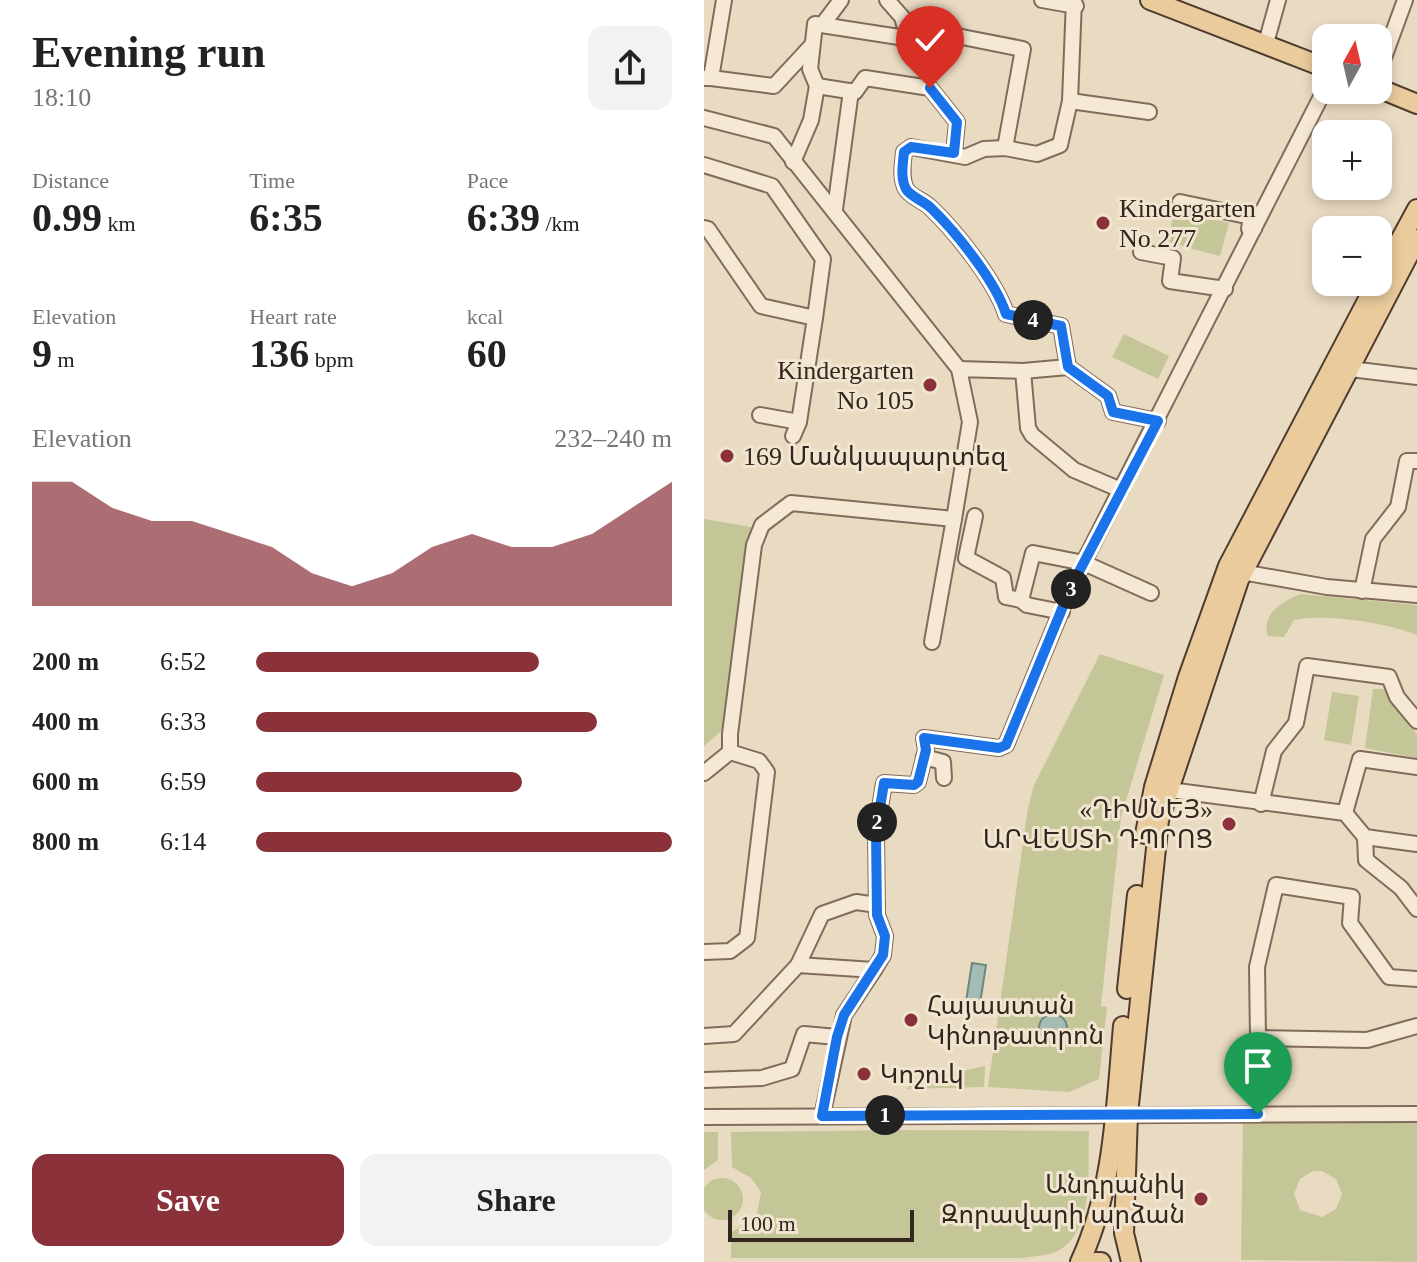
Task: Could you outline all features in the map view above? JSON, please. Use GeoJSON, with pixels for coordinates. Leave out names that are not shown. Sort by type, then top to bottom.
{"type":"FeatureCollection","features":[{"type":"Feature","properties":{"kind":"main road"},"geometry":{"type":"LineString","coordinates":[[1150,0],[1312,56]]}},
{"type":"Feature","properties":{"kind":"main road"},"geometry":{"type":"LineString","coordinates":[[1171,0],[1312,62]]}},
{"type":"Feature","properties":{"kind":"main road"},"geometry":{"type":"LineString","coordinates":[[1392,87],[1417,97]]}},
{"type":"Feature","properties":{"kind":"main road"},"geometry":{"type":"LineString","coordinates":[[1392,94],[1417,104]]}},
{"type":"Feature","properties":{"kind":"main road"},"geometry":{"type":"LineString","coordinates":[[1392,256],[1417,209]]}},
{"type":"Feature","properties":{"kind":"main road"},"geometry":{"type":"LineString","coordinates":[[1080,1262],[1095,1231],[1121,1114],[1161,789],[1235,570],[1340,368],[1417,239]]}},
{"type":"Feature","properties":{"kind":"main road"},"geometry":{"type":"LineString","coordinates":[[1340,368],[1372,296]]}},
{"type":"Feature","properties":{"kind":"main road"},"geometry":{"type":"LineString","coordinates":[[1121,1114],[1124,1233],[1131,1262]]}},
{"type":"Feature","properties":{"kind":"main road"},"geometry":{"type":"LineString","coordinates":[[1095,1262],[1101,1262]]}},
{"type":"Feature","properties":{"kind":"street"},"geometry":{"type":"LineString","coordinates":[[724,0],[708,78],[774,86],[813,44]]}},
{"type":"Feature","properties":{"kind":"street"},"geometry":{"type":"LineString","coordinates":[[823,24],[841,0]]}},
{"type":"Feature","properties":{"kind":"street"},"geometry":{"type":"LineString","coordinates":[[887,0],[902,17],[907,35]]}},
{"type":"Feature","properties":{"kind":"street"},"geometry":{"type":"LineString","coordinates":[[1042,0],[1075,3],[1070,101],[1060,145],[1037,154],[1005,148],[984,149],[965,157],[911,147],[904,152],[902,171],[907,190],[931,207],[1001,298],[1006,314],[1061,326],[1068,367]]}},
{"type":"Feature","properties":{"kind":"street"},"geometry":{"type":"LineString","coordinates":[[1267,41],[1278,0]]}},
{"type":"Feature","properties":{"kind":"street"},"geometry":{"type":"LineString","coordinates":[[1392,36],[1405,0]]}},
{"type":"Feature","properties":{"kind":"street"},"geometry":{"type":"LineString","coordinates":[[793,162],[811,120],[817,86],[810,69],[815,24],[899,37],[918,32],[962,37],[1023,49],[1005,148]]}},
{"type":"Feature","properties":{"kind":"street"},"geometry":{"type":"LineString","coordinates":[[835,209],[851,91],[865,78],[930,88],[957,122],[954,153]]}},
{"type":"Feature","properties":{"kind":"street"},"geometry":{"type":"LineString","coordinates":[[817,86],[851,91]]}},
{"type":"Feature","properties":{"kind":"street"},"geometry":{"type":"LineString","coordinates":[[1070,101],[1149,112]]}},
{"type":"Feature","properties":{"kind":"street"},"geometry":{"type":"LineString","coordinates":[[822,1116],[844,1015],[883,955],[885,936],[877,905],[876,832],[884,783],[914,785],[918,782],[924,757],[924,738],[999,748],[1006,745],[1084,563],[1317,104]]}},
{"type":"Feature","properties":{"kind":"street"},"geometry":{"type":"LineString","coordinates":[[704,118],[774,136],[959,369],[970,422],[932,642]]}},
{"type":"Feature","properties":{"kind":"street"},"geometry":{"type":"LineString","coordinates":[[704,165],[772,186],[823,259],[796,429],[760,415]]}},
{"type":"Feature","properties":{"kind":"street"},"geometry":{"type":"LineString","coordinates":[[1180,202],[1251,217],[1249,229],[1254,230]]}},
{"type":"Feature","properties":{"kind":"street"},"geometry":{"type":"LineString","coordinates":[[704,228],[708,229],[761,306],[815,318]]}},
{"type":"Feature","properties":{"kind":"street"},"geometry":{"type":"LineString","coordinates":[[1141,252],[1173,258],[1170,281],[1225,289]]}},
{"type":"Feature","properties":{"kind":"street"},"geometry":{"type":"LineString","coordinates":[[959,369],[1023,371],[1068,367],[1108,396],[1113,412],[1158,421]]}},
{"type":"Feature","properties":{"kind":"street"},"geometry":{"type":"LineString","coordinates":[[1340,368],[1417,377]]}},
{"type":"Feature","properties":{"kind":"street"},"geometry":{"type":"LineString","coordinates":[[1023,371],[1028,428],[1032,435],[1074,470],[1121,490]]}},
{"type":"Feature","properties":{"kind":"street"},"geometry":{"type":"LineString","coordinates":[[1362,591],[1377,530],[1398,507],[1407,461],[1417,461]]}},
{"type":"Feature","properties":{"kind":"street"},"geometry":{"type":"LineString","coordinates":[[704,773],[730,752],[754,545],[762,525],[791,503],[954,519]]}},
{"type":"Feature","properties":{"kind":"street"},"geometry":{"type":"LineString","coordinates":[[975,516],[966,558],[1003,578],[1006,597],[1062,612]]}},
{"type":"Feature","properties":{"kind":"street"},"geometry":{"type":"LineString","coordinates":[[1021,600],[1033,553],[1084,563],[1151,593]]}},
{"type":"Feature","properties":{"kind":"street"},"geometry":{"type":"LineString","coordinates":[[1235,570],[1362,591],[1417,595]]}},
{"type":"Feature","properties":{"kind":"street"},"geometry":{"type":"LineString","coordinates":[[1261,804],[1274,751],[1296,723],[1307,666],[1389,677],[1397,697],[1417,721]]}},
{"type":"Feature","properties":{"kind":"street"},"geometry":{"type":"LineString","coordinates":[[704,952],[730,951],[747,938],[767,772],[759,761],[730,752]]}},
{"type":"Feature","properties":{"kind":"street"},"geometry":{"type":"LineString","coordinates":[[924,757],[943,762],[944,778]]}},
{"type":"Feature","properties":{"kind":"street"},"geometry":{"type":"LineString","coordinates":[[1345,813],[1360,759],[1417,767]]}},
{"type":"Feature","properties":{"kind":"street"},"geometry":{"type":"LineString","coordinates":[[1161,789],[1345,813],[1365,837],[1366,860],[1401,888],[1417,909]]}},
{"type":"Feature","properties":{"kind":"street"},"geometry":{"type":"LineString","coordinates":[[1365,837],[1417,844]]}},
{"type":"Feature","properties":{"kind":"street"},"geometry":{"type":"LineString","coordinates":[[1417,979],[1389,977],[1350,923],[1352,897],[1276,885],[1257,967],[1258,1038],[1367,1040],[1417,1026]]}},
{"type":"Feature","properties":{"kind":"street"},"geometry":{"type":"LineString","coordinates":[[704,1036],[734,1034],[798,965],[822,914],[856,902],[877,905]]}},
{"type":"Feature","properties":{"kind":"street"},"geometry":{"type":"LineString","coordinates":[[798,965],[874,970]]}},
{"type":"Feature","properties":{"kind":"street"},"geometry":{"type":"LineString","coordinates":[[704,1080],[762,1078],[792,1069],[804,1034],[837,1037]]}},
{"type":"Feature","properties":{"kind":"street"},"geometry":{"type":"LineString","coordinates":[[704,1117],[1417,1114]]}},
{"type":"Feature","properties":{"kind":"green space"},"geometry":{"type":"Polygon","coordinates":[[[1175,210],[1229,223],[1220,256],[1167,242],[1175,210]]]}},
{"type":"Feature","properties":{"kind":"green space"},"geometry":{"type":"Polygon","coordinates":[[[1124,334],[1169,356],[1158,379],[1112,357],[1124,334]]]}},
{"type":"Feature","properties":{"kind":"green space"},"geometry":{"type":"Polygon","coordinates":[[[704,519],[751,527],[726,727],[704,746],[704,519]]]}},
{"type":"Feature","properties":{"kind":"green space"},"geometry":{"type":"Polygon","coordinates":[[[1301,594],[1417,605],[1417,635],[1374,623],[1307,618],[1294,620],[1284,637],[1268,636],[1266,628],[1270,615],[1281,604],[1301,594]]]}},
{"type":"Feature","properties":{"kind":"green space"},"geometry":{"type":"Polygon","coordinates":[[[1100,654],[1164,675],[1121,817],[1101,1006],[1107,1007],[1099,1079],[1069,1092],[988,1087],[1028,808],[1034,785],[1100,654]]]}},
{"type":"Feature","properties":{"kind":"green space"},"geometry":{"type":"Polygon","coordinates":[[[1373,689],[1387,689],[1417,735],[1417,758],[1365,748],[1373,689]]]}},
{"type":"Feature","properties":{"kind":"green space"},"geometry":{"type":"Polygon","coordinates":[[[1332,692],[1359,696],[1351,745],[1324,740],[1332,692]]]}},
{"type":"Feature","properties":{"kind":"green space"},"geometry":{"type":"Polygon","coordinates":[[[985,1066],[984,1087],[906,1089],[916,1082],[985,1066]]]}},
{"type":"Feature","properties":{"kind":"green space"},"geometry":{"type":"Polygon","coordinates":[[[1243,1119],[1417,1121],[1417,1262],[1241,1260],[1243,1119]],[[1313,1171],[1300,1179],[1294,1194],[1300,1210],[1322,1217],[1336,1209],[1342,1194],[1336,1179],[1322,1171],[1313,1171]]]}},
{"type":"Feature","properties":{"kind":"green space"},"geometry":{"type":"Polygon","coordinates":[[[1089,1131],[1085,1209],[1074,1236],[1055,1252],[1021,1258],[731,1258],[731,1232],[756,1219],[761,1192],[751,1178],[732,1167],[731,1132],[1089,1131]]]}},
{"type":"Feature","properties":{"kind":"green space"},"geometry":{"type":"Polygon","coordinates":[[[704,1132],[718,1132],[718,1160],[704,1170],[704,1132]]]}},
{"type":"Feature","properties":{"kind":"green space"},"geometry":{"type":"Polygon","coordinates":[[[722,1178],[737,1184],[743,1199],[737,1214],[722,1220],[707,1214],[704,1189],[707,1184],[722,1178]]]}},
{"type":"Feature","properties":{"kind":"shaded area"},"geometry":{"type":"Polygon","coordinates":[[[972,963],[986,965],[979,1010],[965,1008],[972,963]]]}},
{"type":"Feature","properties":{"kind":"shaded area"},"geometry":{"type":"Polygon","coordinates":[[[1053,1014],[1063,1018],[1067,1028],[1063,1038],[1053,1042],[1043,1038],[1039,1028],[1043,1018],[1053,1014]]]}},
{"type":"Feature","properties":{"kind":"place","name":"Kindergarten No 277"},"geometry":{"type":"Point","coordinates":[1103,223]}},
{"type":"Feature","properties":{"kind":"place","name":"Kindergarten No 105"},"geometry":{"type":"Point","coordinates":[930,385]}},
{"type":"Feature","properties":{"kind":"place","name":"169 Մանկապարտեզ"},"geometry":{"type":"Point","coordinates":[727,456]}},
{"type":"Feature","properties":{"kind":"place","name":"«ԴԻՍՆԵՅ» ԱՐՎԵՍՏԻ ԴՊՐՈՑ"},"geometry":{"type":"Point","coordinates":[1229,824]}},
{"type":"Feature","properties":{"kind":"place","name":"Հայաստան Կինոթատրոն"},"geometry":{"type":"Point","coordinates":[911,1020]}},
{"type":"Feature","properties":{"kind":"place","name":"Կոշուկ"},"geometry":{"type":"Point","coordinates":[864,1074]}},
{"type":"Feature","properties":{"kind":"place","name":"Անդրանիկ Զորավարի արձան"},"geometry":{"type":"Point","coordinates":[1201,1199]}},
{"type":"Feature","properties":{"kind":"route"},"geometry":{"type":"LineString","coordinates":[[930,88],[957,122],[954,153],[911,147],[904,152],[902,171],[907,190],[931,207],[1001,298],[1006,314],[1061,326],[1068,367],[1108,396],[1113,412],[1158,421],[1071,587],[1006,745],[999,748],[924,738],[926,750],[918,782],[914,785],[884,783],[876,832],[877,915],[885,936],[883,955],[844,1015],[822,1116],[1258,1114]]}}]}
